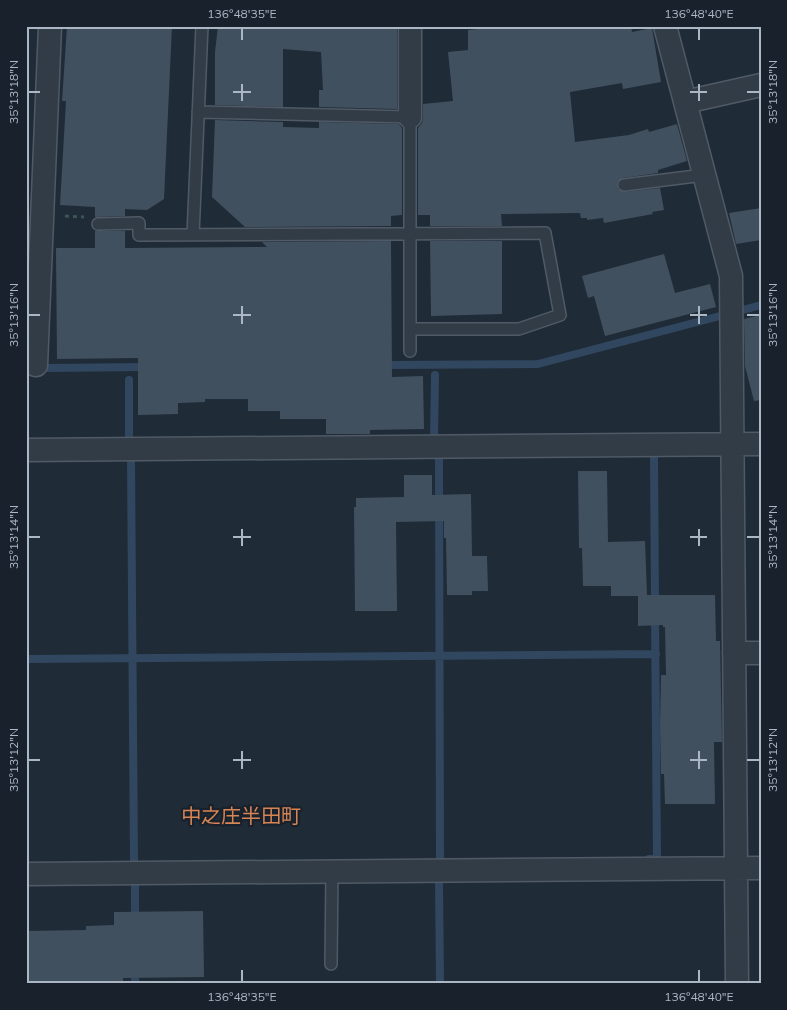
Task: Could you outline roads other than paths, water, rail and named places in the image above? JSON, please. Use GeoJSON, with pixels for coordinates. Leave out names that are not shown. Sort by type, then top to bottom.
{"type":"FeatureCollection","features":[{"type":"Feature","properties":{"kind":"street"},"geometry":{"type":"LineString","coordinates":[[36,365],[50,26]]}},
{"type":"Feature","properties":{"kind":"street"},"geometry":{"type":"LineString","coordinates":[[410,26],[410,117]]}},
{"type":"Feature","properties":{"kind":"street"},"geometry":{"type":"LineString","coordinates":[[665,26],[731,276],[737,984]]}},
{"type":"Feature","properties":{"kind":"street"},"geometry":{"type":"LineString","coordinates":[[685,102],[761,85]]}},
{"type":"Feature","properties":{"kind":"street"},"geometry":{"type":"LineString","coordinates":[[26,450],[761,444]]}},
{"type":"Feature","properties":{"kind":"street"},"geometry":{"type":"LineString","coordinates":[[734,653],[761,652]]}},
{"type":"Feature","properties":{"kind":"street"},"geometry":{"type":"LineString","coordinates":[[26,874],[761,868]]}},
{"type":"Feature","properties":{"kind":"lane"},"geometry":{"type":"LineString","coordinates":[[193,235],[202,26]]}},
{"type":"Feature","properties":{"kind":"lane"},"geometry":{"type":"LineString","coordinates":[[198,112],[410,117],[410,350]]}},
{"type":"Feature","properties":{"kind":"lane"},"geometry":{"type":"LineString","coordinates":[[624,185],[704,176]]}},
{"type":"Feature","properties":{"kind":"lane"},"geometry":{"type":"LineString","coordinates":[[98,224],[138,223],[139,235],[545,233],[560,315],[519,329],[410,328]]}},
{"type":"Feature","properties":{"kind":"lane"},"geometry":{"type":"LineString","coordinates":[[331,964],[332,871]]}},
{"type":"Feature","properties":{"kind":"waterway"},"geometry":{"type":"LineString","coordinates":[[743,310],[761,305]]}},
{"type":"Feature","properties":{"kind":"waterway"},"geometry":{"type":"LineString","coordinates":[[384,365],[538,364],[720,316]]}},
{"type":"Feature","properties":{"kind":"waterway"},"geometry":{"type":"LineString","coordinates":[[44,368],[147,367]]}},
{"type":"Feature","properties":{"kind":"waterway"},"geometry":{"type":"LineString","coordinates":[[434,440],[435,375]]}},
{"type":"Feature","properties":{"kind":"waterway"},"geometry":{"type":"LineString","coordinates":[[129,380],[129,443]]}},
{"type":"Feature","properties":{"kind":"waterway"},"geometry":{"type":"LineString","coordinates":[[654,456],[655,604]]}},
{"type":"Feature","properties":{"kind":"waterway"},"geometry":{"type":"LineString","coordinates":[[131,459],[134,863]]}},
{"type":"Feature","properties":{"kind":"waterway"},"geometry":{"type":"LineString","coordinates":[[439,459],[440,861]]}},
{"type":"Feature","properties":{"kind":"waterway"},"geometry":{"type":"LineString","coordinates":[[649,859],[657,859],[655,615]]}},
{"type":"Feature","properties":{"kind":"waterway"},"geometry":{"type":"LineString","coordinates":[[26,659],[656,654]]}},
{"type":"Feature","properties":{"kind":"waterway"},"geometry":{"type":"LineString","coordinates":[[439,879],[440,984]]}},
{"type":"Feature","properties":{"kind":"waterway"},"geometry":{"type":"LineString","coordinates":[[135,882],[135,920]]}},
{"type":"Feature","properties":{"kind":"waterway"},"geometry":{"type":"LineString","coordinates":[[135,969],[135,984]]}},
{"type":"Feature","properties":{"kind":"district","name":"中之庄半田町"},"geometry":{"type":"Point","coordinates":[241,816]}}]}
